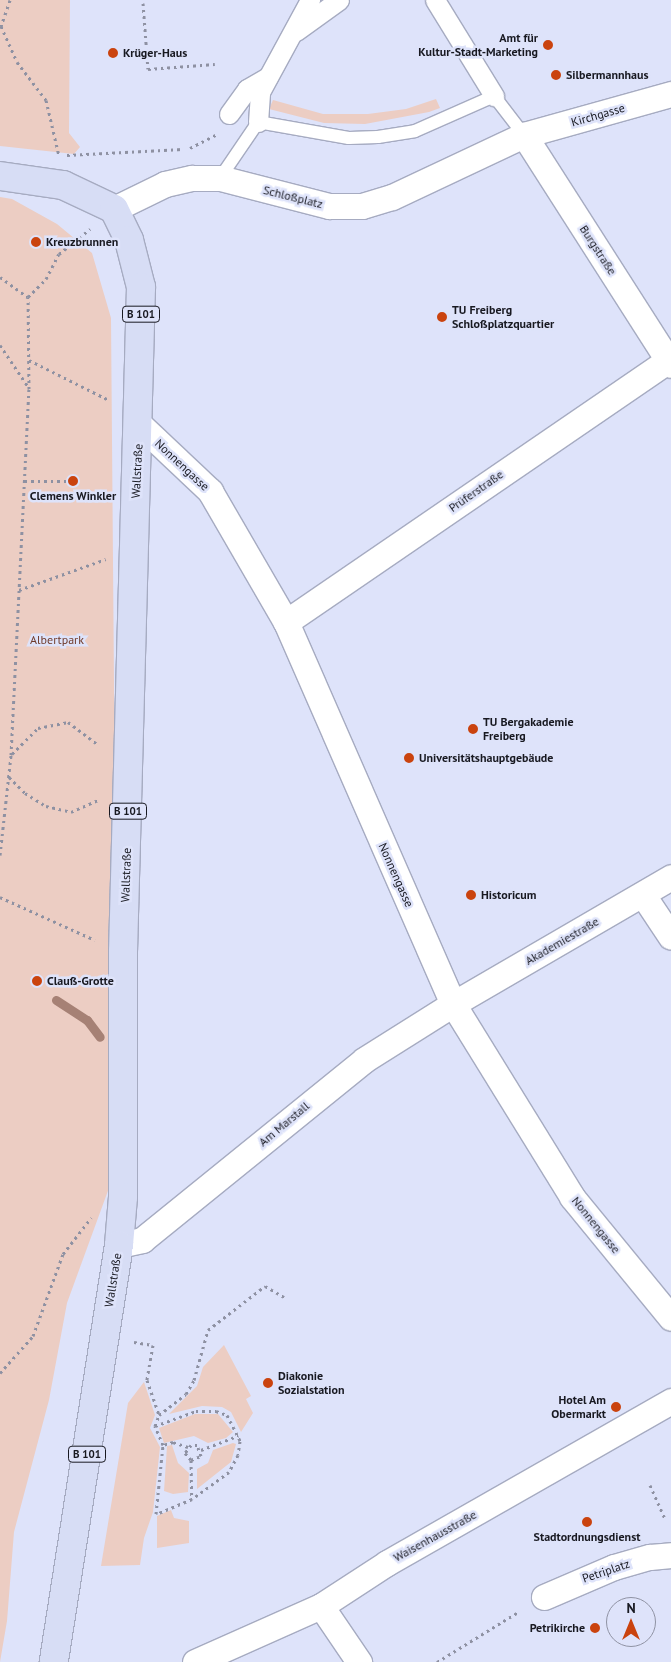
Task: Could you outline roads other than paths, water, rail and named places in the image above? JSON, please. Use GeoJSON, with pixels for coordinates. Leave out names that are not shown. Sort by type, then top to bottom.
{"type":"FeatureCollection","features":[{"type":"Feature","properties":{"kind":"main road"},"geometry":{"type":"LineString","coordinates":[[0,176],[63,185],[114,209]]}},
{"type":"Feature","properties":{"kind":"main road","name":"Wallstraße"},"geometry":{"type":"LineString","coordinates":[[54,1662],[119,1245],[123,1197],[123,952],[139,419],[141,287],[129,240],[114,209]]}},
{"type":"Feature","properties":{"kind":"street"},"geometry":{"type":"LineString","coordinates":[[258,122],[257,104],[268,77],[310,0]]}},
{"type":"Feature","properties":{"kind":"street"},"geometry":{"type":"LineString","coordinates":[[291,35],[339,0]]}},
{"type":"Feature","properties":{"kind":"street"},"geometry":{"type":"LineString","coordinates":[[435,0],[490,88]]}},
{"type":"Feature","properties":{"kind":"street"},"geometry":{"type":"LineString","coordinates":[[229,114],[247,88],[268,77]]}},
{"type":"Feature","properties":{"kind":"street","name":"Kirchgasse"},"geometry":{"type":"LineString","coordinates":[[524,136],[671,94]]}},
{"type":"Feature","properties":{"kind":"street","name":"Schloßplatz"},"geometry":{"type":"LineString","coordinates":[[114,209],[165,184],[192,178],[220,178],[329,206],[362,206],[392,197],[524,136]]}},
{"type":"Feature","properties":{"kind":"street","name":"Burgstraße"},"geometry":{"type":"LineString","coordinates":[[524,136],[670,362]]}},
{"type":"Feature","properties":{"kind":"street","name":"Prüferstraße"},"geometry":{"type":"LineString","coordinates":[[286,622],[670,362]]}},
{"type":"Feature","properties":{"kind":"street","name":"Nonnengasse"},"geometry":{"type":"LineString","coordinates":[[139,419],[210,491],[286,622],[453,1004],[572,1197],[671,1318]]}},
{"type":"Feature","properties":{"kind":"street","name":"Akademiestraße"},"geometry":{"type":"LineString","coordinates":[[453,1004],[643,896],[671,877]]}},
{"type":"Feature","properties":{"kind":"street"},"geometry":{"type":"LineString","coordinates":[[643,896],[671,937]]}},
{"type":"Feature","properties":{"kind":"street","name":"Am Marstall"},"geometry":{"type":"LineString","coordinates":[[119,1245],[142,1240],[327,1088],[453,1004]]}},
{"type":"Feature","properties":{"kind":"street","name":"Waisenhausstraße"},"geometry":{"type":"LineString","coordinates":[[195,1662],[321,1606],[387,1562],[671,1401]]}},
{"type":"Feature","properties":{"kind":"street","name":"Petriplatz"},"geometry":{"type":"LineString","coordinates":[[544,1597],[614,1567],[650,1556],[671,1555]]}},
{"type":"Feature","properties":{"kind":"street"},"geometry":{"type":"LineString","coordinates":[[321,1606],[359,1662]]}},
{"type":"Feature","properties":{"kind":"lane"},"geometry":{"type":"LineString","coordinates":[[220,178],[258,122],[349,138],[378,137],[415,131],[490,88],[524,136]]}},
{"type":"Feature","properties":{"kind":"waterway"},"geometry":{"type":"LineString","coordinates":[[56,1000],[87,1020],[100,1037]]}},
{"type":"Feature","properties":{"kind":"place","name":"Amt für Kultur-Stadt-Marketing"},"geometry":{"type":"Point","coordinates":[548,45]}},
{"type":"Feature","properties":{"kind":"place","name":"Krüger-Haus"},"geometry":{"type":"Point","coordinates":[113,53]}},
{"type":"Feature","properties":{"kind":"place","name":"Silbermannhaus"},"geometry":{"type":"Point","coordinates":[556,75]}},
{"type":"Feature","properties":{"kind":"place","name":"Kreuzbrunnen"},"geometry":{"type":"Point","coordinates":[36,242]}},
{"type":"Feature","properties":{"kind":"place","name":"TU Freiberg Schloßplatzquartier"},"geometry":{"type":"Point","coordinates":[442,317]}},
{"type":"Feature","properties":{"kind":"place","name":"Clemens Winkler"},"geometry":{"type":"Point","coordinates":[73,481]}},
{"type":"Feature","properties":{"kind":"place","name":"TU Bergakademie Freiberg"},"geometry":{"type":"Point","coordinates":[473,729]}},
{"type":"Feature","properties":{"kind":"place","name":"Universitätshauptgebäude"},"geometry":{"type":"Point","coordinates":[409,758]}},
{"type":"Feature","properties":{"kind":"place","name":"Historicum"},"geometry":{"type":"Point","coordinates":[471,895]}},
{"type":"Feature","properties":{"kind":"place","name":"Clauß-Grotte"},"geometry":{"type":"Point","coordinates":[37,981]}},
{"type":"Feature","properties":{"kind":"place","name":"Diakonie Sozialstation"},"geometry":{"type":"Point","coordinates":[268,1383]}},
{"type":"Feature","properties":{"kind":"place","name":"Hotel Am Obermarkt"},"geometry":{"type":"Point","coordinates":[616,1407]}},
{"type":"Feature","properties":{"kind":"place","name":"Stadtordnungsdienst"},"geometry":{"type":"Point","coordinates":[587,1522]}},
{"type":"Feature","properties":{"kind":"place","name":"Petrikirche"},"geometry":{"type":"Point","coordinates":[595,1628]}},
{"type":"Feature","properties":{"kind":"park label","name":"Albertpark"},"geometry":{"type":"Point","coordinates":[57,640]}}]}
